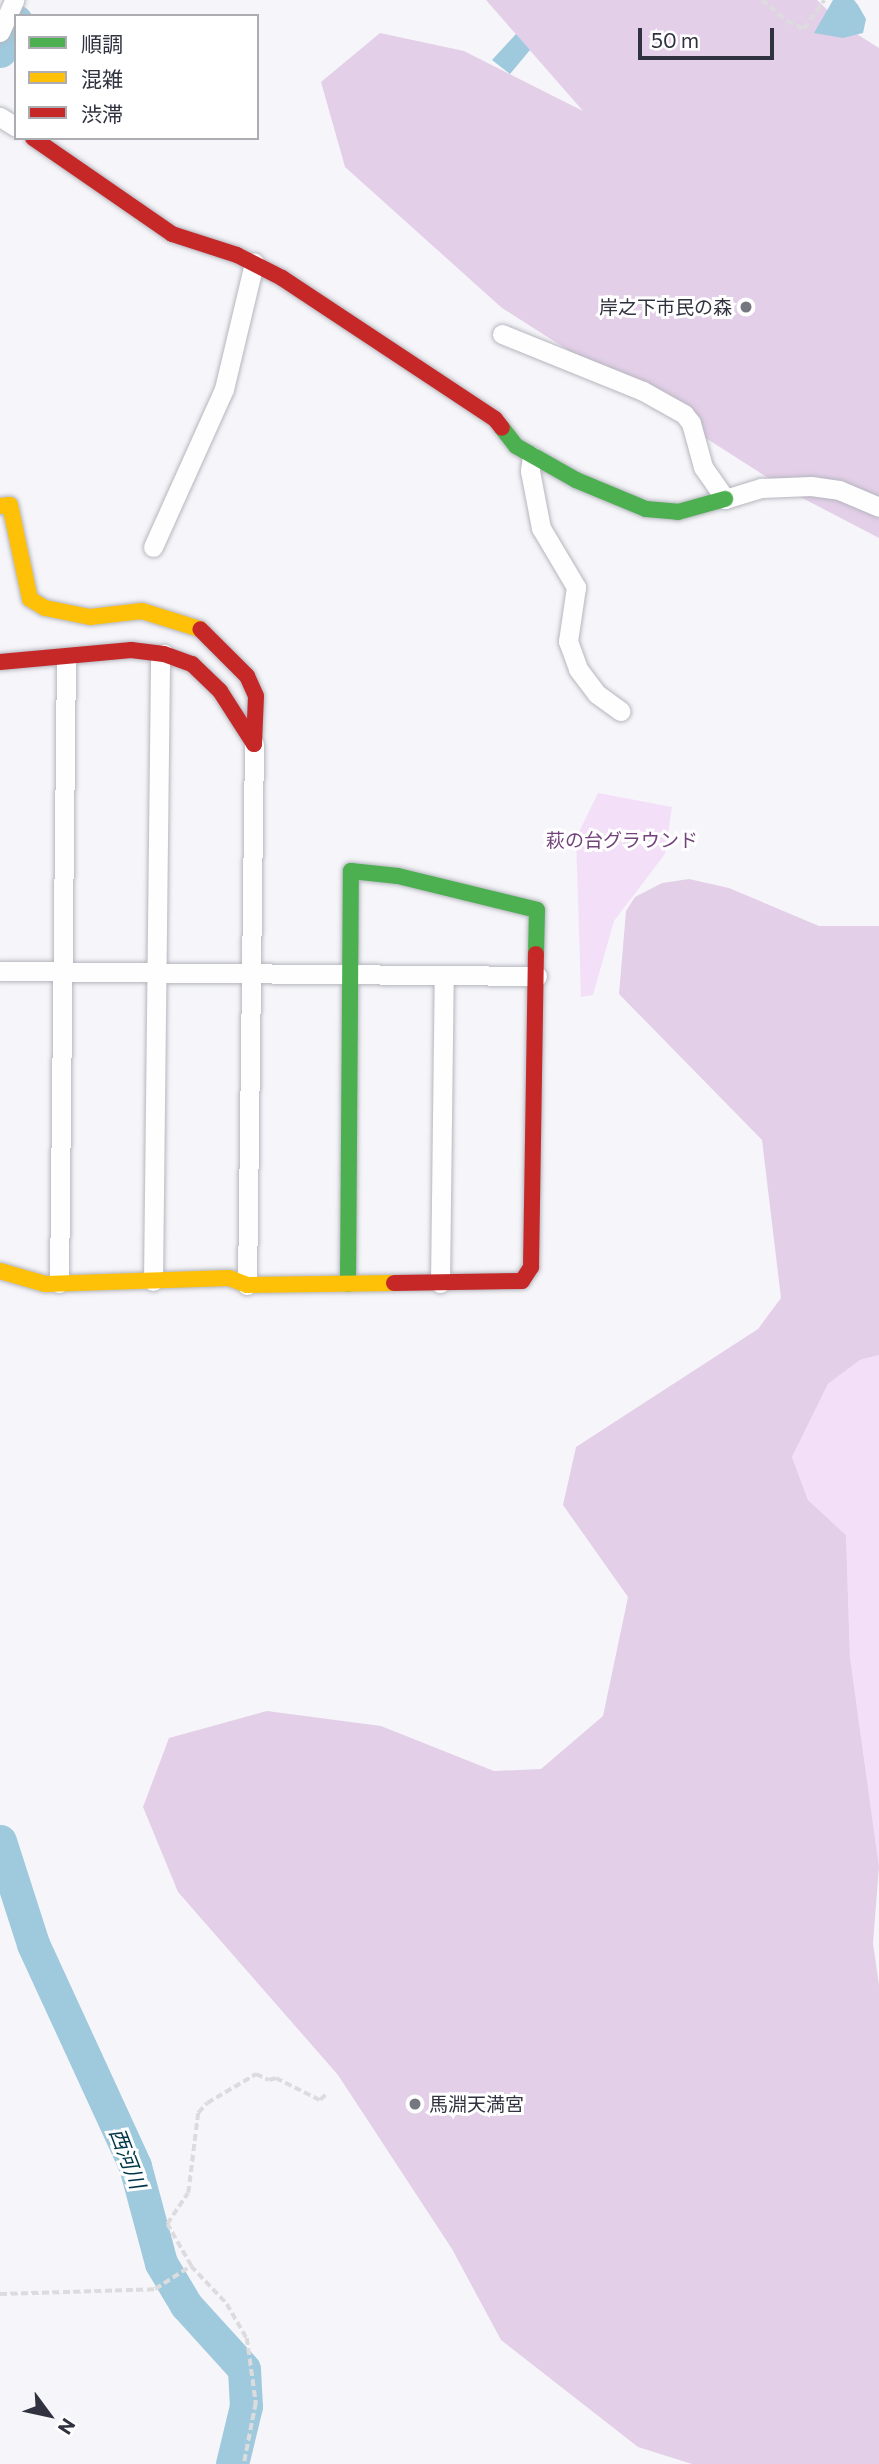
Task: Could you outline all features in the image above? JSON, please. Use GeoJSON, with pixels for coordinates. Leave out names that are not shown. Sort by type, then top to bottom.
{"type":"FeatureCollection","features":[{"type":"Feature","properties":{"kind":"street"},"geometry":{"type":"LineString","coordinates":[[0,32],[14,0]]}},
{"type":"Feature","properties":{"kind":"street"},"geometry":{"type":"LineString","coordinates":[[36,140],[172,234],[254,263],[495,419],[516,446],[576,480],[646,509],[678,512],[761,488],[811,486],[839,490],[879,508]]}},
{"type":"Feature","properties":{"kind":"street"},"geometry":{"type":"LineString","coordinates":[[153,547],[224,389],[254,263]]}},
{"type":"Feature","properties":{"kind":"street"},"geometry":{"type":"LineString","coordinates":[[502,334],[643,391],[684,414],[691,423],[703,467],[725,499]]}},
{"type":"Feature","properties":{"kind":"street"},"geometry":{"type":"LineString","coordinates":[[532,456],[530,471],[541,528],[576,587],[568,641],[578,669],[590,686],[620,711]]}},
{"type":"Feature","properties":{"kind":"street"},"geometry":{"type":"LineString","coordinates":[[0,506],[10,505],[30,599],[45,608],[90,617],[142,611],[175,618],[204,631],[247,676],[256,696],[254,972],[247,1285]]}},
{"type":"Feature","properties":{"kind":"street"},"geometry":{"type":"LineString","coordinates":[[0,662],[131,650],[164,654],[192,664],[220,691],[254,744]]}},
{"type":"Feature","properties":{"kind":"street"},"geometry":{"type":"LineString","coordinates":[[153,1280],[160,663],[164,654]]}},
{"type":"Feature","properties":{"kind":"street"},"geometry":{"type":"LineString","coordinates":[[59,1283],[60,970],[66,657]]}},
{"type":"Feature","properties":{"kind":"street"},"geometry":{"type":"LineString","coordinates":[[0,1271],[59,1283],[229,1278],[247,1285],[348,1284],[440,1283],[522,1281],[531,1267],[537,910],[366,870],[351,871],[348,1284]]}},
{"type":"Feature","properties":{"kind":"street"},"geometry":{"type":"LineString","coordinates":[[0,971],[537,976]]}},
{"type":"Feature","properties":{"kind":"street"},"geometry":{"type":"LineString","coordinates":[[440,1283],[444,975]]}},
{"type":"Feature","properties":{"kind":"path"},"geometry":{"type":"LineString","coordinates":[[762,0],[786,22],[804,29],[824,0]]}},
{"type":"Feature","properties":{"kind":"path"},"geometry":{"type":"LineString","coordinates":[[244,2464],[256,2403],[250,2348],[227,2304],[191,2266],[167,2224],[188,2193],[198,2113],[207,2103],[256,2074],[269,2080],[276,2078],[320,2100],[327,2092]]}},
{"type":"Feature","properties":{"kind":"path"},"geometry":{"type":"LineString","coordinates":[[0,2294],[155,2288],[191,2266]]}},
{"type":"Feature","properties":{"kind":"green space","name":"萩の台グラウンド"},"geometry":{"type":"Polygon","coordinates":[[[598,793],[672,807],[665,854],[614,921],[593,995],[581,997],[576,838],[598,793]]]}},
{"type":"Feature","properties":{"kind":"green space"},"geometry":{"type":"Polygon","coordinates":[[[879,1355],[879,1867],[850,1657],[846,1535],[808,1500],[792,1457],[828,1384],[860,1360],[879,1355]]]}},
{"type":"Feature","properties":{"kind":"shaded area","name":"岸之下市民の森"},"geometry":{"type":"Polygon","coordinates":[[[486,0],[817,0],[844,26],[879,48],[879,538],[787,490],[502,308],[345,167],[321,82],[380,33],[464,51],[583,111],[486,0]]]}},
{"type":"Feature","properties":{"kind":"shaded area"},"geometry":{"type":"Polygon","coordinates":[[[689,879],[729,888],[819,926],[879,926],[879,1355],[860,1360],[828,1384],[792,1457],[808,1500],[846,1535],[850,1657],[879,1867],[873,1943],[879,1985],[879,2464],[692,2464],[638,2447],[501,2340],[452,2249],[338,2075],[178,1892],[143,1807],[169,1738],[267,1711],[381,1726],[494,1771],[541,1769],[603,1716],[628,1597],[563,1505],[576,1447],[758,1329],[781,1298],[762,1140],[619,994],[626,911],[635,897],[662,883],[689,879]]]}},
{"type":"Feature","properties":{"kind":"water"},"geometry":{"type":"Polygon","coordinates":[[[833,0],[854,0],[866,19],[863,33],[843,38],[814,33],[833,0]]]}},
{"type":"Feature","properties":{"kind":"water"},"geometry":{"type":"Polygon","coordinates":[[[516,34],[530,50],[510,74],[492,60],[516,34]]]}},
{"type":"Feature","properties":{"kind":"waterway"},"geometry":{"type":"LineString","coordinates":[[0,51],[14,25]]}},
{"type":"Feature","properties":{"kind":"waterway","name":"西河川"},"geometry":{"type":"LineString","coordinates":[[0,1841],[33,1944],[135,2166],[161,2263],[186,2305],[244,2369],[246,2406],[232,2464]]}},
{"type":"Feature","properties":{"kind":"traffic: fast"},"geometry":{"type":"LineString","coordinates":[[502,428],[516,446],[576,480],[646,509],[678,512],[725,499]]}},
{"type":"Feature","properties":{"kind":"traffic: fast"},"geometry":{"type":"LineString","coordinates":[[348,1284],[351,871],[398,876],[537,910],[536,954]]}},
{"type":"Feature","properties":{"kind":"traffic: slow"},"geometry":{"type":"LineString","coordinates":[[0,506],[10,505],[30,599],[45,608],[90,617],[142,611],[200,629]]}},
{"type":"Feature","properties":{"kind":"traffic: slow"},"geometry":{"type":"LineString","coordinates":[[0,1271],[45,1284],[229,1278],[247,1285],[394,1283]]}},
{"type":"Feature","properties":{"kind":"traffic: jam"},"geometry":{"type":"LineString","coordinates":[[36,140],[172,234],[237,255],[282,278],[495,419],[502,428]]}},
{"type":"Feature","properties":{"kind":"traffic: jam"},"geometry":{"type":"LineString","coordinates":[[0,662],[131,650],[164,654],[192,664],[220,691],[254,744],[256,696],[247,676],[200,629]]}},
{"type":"Feature","properties":{"kind":"traffic: jam"},"geometry":{"type":"LineString","coordinates":[[394,1283],[522,1281],[531,1267],[536,954]]}},
{"type":"Feature","properties":{"kind":"place","name":"岸之下市民の森"},"geometry":{"type":"Point","coordinates":[746,307]}},
{"type":"Feature","properties":{"kind":"place","name":"馬淵天満宮"},"geometry":{"type":"Point","coordinates":[415,2104]}}]}
